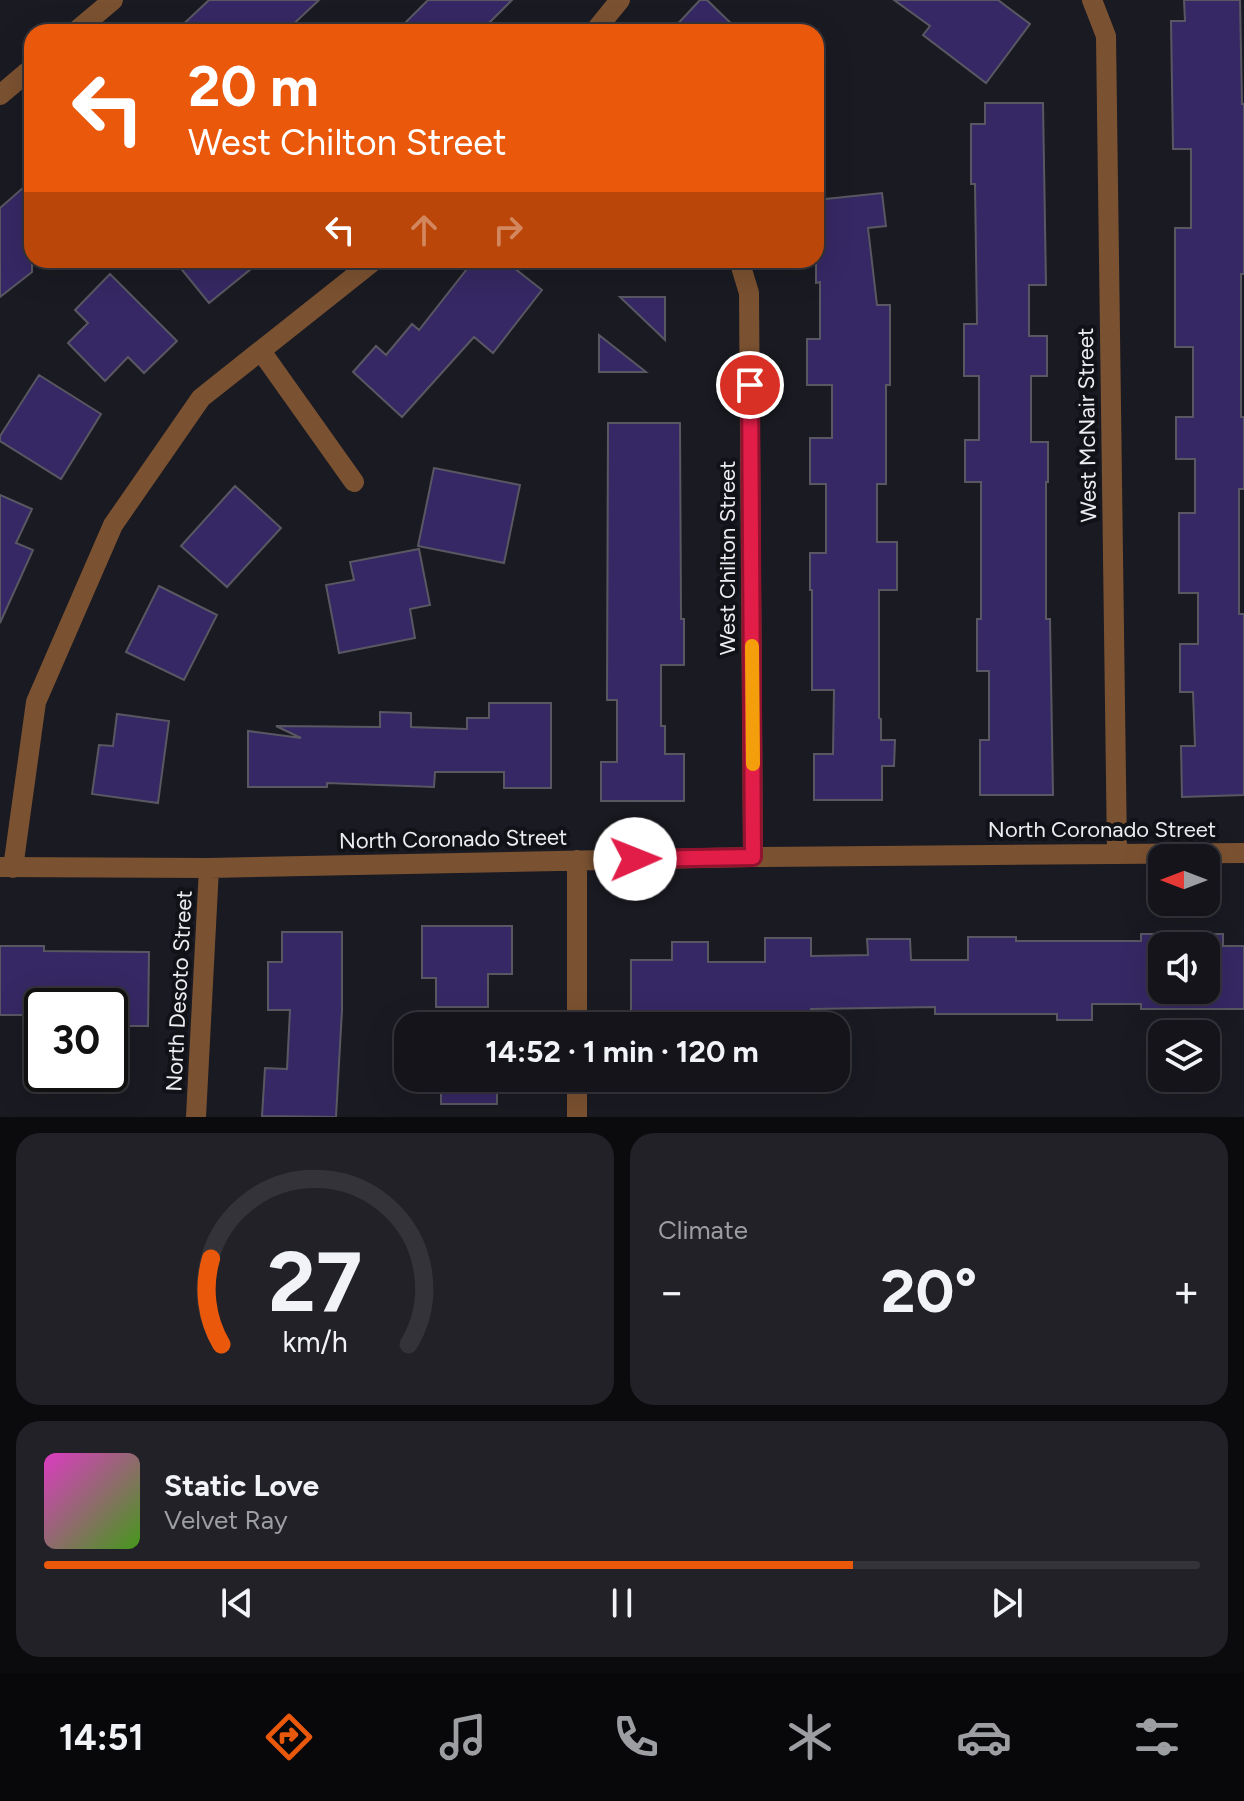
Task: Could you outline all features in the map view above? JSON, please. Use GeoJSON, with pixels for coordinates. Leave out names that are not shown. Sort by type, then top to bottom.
{"type":"FeatureCollection","features":[{"type":"Feature","properties":{"kind":"street"},"geometry":{"type":"LineString","coordinates":[[84,24],[113,0]]}},
{"type":"Feature","properties":{"kind":"street"},"geometry":{"type":"LineString","coordinates":[[600,24],[620,0]]}},
{"type":"Feature","properties":{"kind":"street","name":"West McNair Street"},"geometry":{"type":"LineString","coordinates":[[1092,0],[1106,36],[1117,853]]}},
{"type":"Feature","properties":{"kind":"street"},"geometry":{"type":"LineString","coordinates":[[0,95],[24,75]]}},
{"type":"Feature","properties":{"kind":"street"},"geometry":{"type":"LineString","coordinates":[[6,867],[36,702],[113,525],[201,398],[365,268]]}},
{"type":"Feature","properties":{"kind":"street","name":"West Chilton Street"},"geometry":{"type":"LineString","coordinates":[[741,268],[749,293],[753,857]]}},
{"type":"Feature","properties":{"kind":"street"},"geometry":{"type":"LineString","coordinates":[[261,351],[354,482]]}},
{"type":"Feature","properties":{"kind":"street","name":"North Coronado Street"},"geometry":{"type":"LineString","coordinates":[[6,867],[209,868],[753,857],[1244,853]]}},
{"type":"Feature","properties":{"kind":"street"},"geometry":{"type":"LineString","coordinates":[[577,860],[577,1012]]}},
{"type":"Feature","properties":{"kind":"street","name":"North Desoto Street"},"geometry":{"type":"LineString","coordinates":[[196,1117],[209,868]]}},
{"type":"Feature","properties":{"kind":"street"},"geometry":{"type":"LineString","coordinates":[[577,1092],[577,1117]]}},
{"type":"Feature","properties":{"kind":"building"},"geometry":{"type":"Polygon","coordinates":[[[209,0],[319,0],[294,24],[184,24],[209,0]]]}},
{"type":"Feature","properties":{"kind":"building"},"geometry":{"type":"Polygon","coordinates":[[[428,0],[512,0],[488,24],[404,24],[428,0]]]}},
{"type":"Feature","properties":{"kind":"building"},"geometry":{"type":"Polygon","coordinates":[[[700,0],[707,0],[732,24],[678,24],[700,0]]]}},
{"type":"Feature","properties":{"kind":"building"},"geometry":{"type":"Polygon","coordinates":[[[894,0],[998,0],[1030,24],[986,83],[923,35],[930,26],[894,0]]]}},
{"type":"Feature","properties":{"kind":"building"},"geometry":{"type":"Polygon","coordinates":[[[1184,0],[1240,0],[1244,104],[1241,417],[1244,417],[1244,489],[1239,489],[1239,614],[1244,614],[1244,795],[1182,797],[1181,746],[1195,746],[1193,692],[1180,692],[1180,644],[1198,644],[1198,593],[1179,593],[1179,513],[1195,513],[1195,459],[1176,459],[1176,417],[1193,417],[1193,347],[1175,347],[1175,228],[1191,228],[1191,149],[1173,149],[1171,21],[1185,21],[1184,0]]]}},
{"type":"Feature","properties":{"kind":"building"},"geometry":{"type":"Polygon","coordinates":[[[985,103],[1043,103],[1046,285],[1029,285],[1029,336],[1047,336],[1047,376],[1031,376],[1031,442],[1048,442],[1046,619],[1050,619],[1053,795],[980,795],[980,740],[989,740],[989,671],[977,671],[977,619],[981,619],[981,482],[965,482],[965,440],[979,440],[979,376],[964,376],[964,324],[977,324],[971,124],[985,124],[985,103]]]}},
{"type":"Feature","properties":{"kind":"building"},"geometry":{"type":"Polygon","coordinates":[[[24,187],[24,268],[32,268],[32,272],[0,297],[0,208],[24,187]]]}},
{"type":"Feature","properties":{"kind":"building"},"geometry":{"type":"Polygon","coordinates":[[[882,193],[886,226],[868,228],[877,305],[890,305],[886,484],[877,484],[877,542],[897,542],[897,590],[879,590],[881,740],[895,740],[894,766],[882,766],[882,800],[814,800],[814,754],[833,754],[834,690],[812,690],[810,590],[810,553],[826,553],[826,484],[810,484],[810,438],[832,438],[832,385],[807,385],[807,339],[820,339],[820,282],[816,283],[816,268],[824,268],[824,199],[882,193]]]}},
{"type":"Feature","properties":{"kind":"building"},"geometry":{"type":"Polygon","coordinates":[[[181,268],[252,268],[209,303],[181,268]]]}},
{"type":"Feature","properties":{"kind":"building"},"geometry":{"type":"Polygon","coordinates":[[[468,268],[514,268],[542,290],[493,353],[474,337],[402,417],[353,372],[376,346],[386,355],[412,324],[419,330],[468,268]]]}},
{"type":"Feature","properties":{"kind":"building"},"geometry":{"type":"Polygon","coordinates":[[[110,274],[177,341],[144,373],[128,357],[105,381],[68,343],[88,323],[75,310],[110,274]]]}},
{"type":"Feature","properties":{"kind":"building"},"geometry":{"type":"Polygon","coordinates":[[[620,297],[665,297],[665,340],[620,297]]]}},
{"type":"Feature","properties":{"kind":"building"},"geometry":{"type":"Polygon","coordinates":[[[599,335],[646,372],[599,372],[599,335]]]}},
{"type":"Feature","properties":{"kind":"building"},"geometry":{"type":"Polygon","coordinates":[[[39,375],[101,414],[61,479],[0,441],[0,436],[39,375]]]}},
{"type":"Feature","properties":{"kind":"building"},"geometry":{"type":"Polygon","coordinates":[[[608,423],[680,423],[684,665],[661,665],[661,726],[665,726],[665,754],[684,754],[684,801],[601,801],[601,762],[617,762],[617,700],[607,700],[608,423]]]}},
{"type":"Feature","properties":{"kind":"building"},"geometry":{"type":"Polygon","coordinates":[[[434,468],[520,485],[504,563],[418,546],[434,468]]]}},
{"type":"Feature","properties":{"kind":"building"},"geometry":{"type":"Polygon","coordinates":[[[235,486],[281,528],[227,587],[181,546],[235,486]]]}},
{"type":"Feature","properties":{"kind":"building"},"geometry":{"type":"Polygon","coordinates":[[[0,495],[32,509],[16,543],[33,550],[0,623],[0,495]]]}},
{"type":"Feature","properties":{"kind":"building"},"geometry":{"type":"Polygon","coordinates":[[[419,549],[430,605],[410,609],[415,638],[339,653],[326,585],[354,580],[350,562],[419,549]]]}},
{"type":"Feature","properties":{"kind":"building"},"geometry":{"type":"Polygon","coordinates":[[[159,586],[217,615],[184,680],[126,652],[159,586]]]}},
{"type":"Feature","properties":{"kind":"building"},"geometry":{"type":"Polygon","coordinates":[[[489,703],[551,703],[551,788],[504,788],[504,772],[435,772],[434,787],[327,783],[327,787],[248,787],[248,731],[301,738],[276,726],[380,727],[380,712],[411,713],[411,727],[467,729],[467,718],[489,718],[489,703]]]}},
{"type":"Feature","properties":{"kind":"building"},"geometry":{"type":"Polygon","coordinates":[[[117,714],[169,721],[158,803],[92,794],[99,745],[113,746],[117,714]]]}},
{"type":"Feature","properties":{"kind":"building"},"geometry":{"type":"Polygon","coordinates":[[[422,926],[512,926],[512,974],[488,974],[488,1007],[436,1007],[436,978],[422,978],[422,926]]]}},
{"type":"Feature","properties":{"kind":"building"},"geometry":{"type":"Polygon","coordinates":[[[282,932],[342,932],[342,1010],[336,1117],[262,1116],[265,1068],[287,1069],[290,1010],[268,1010],[268,962],[282,962],[282,932]]]}},
{"type":"Feature","properties":{"kind":"building"},"geometry":{"type":"Polygon","coordinates":[[[1141,934],[1148,934],[1148,1004],[1220,1004],[1220,934],[1223,934],[1223,946],[1244,946],[1244,1009],[1141,1009],[1141,1004],[1092,1004],[1092,1020],[1057,1020],[1057,1014],[935,1014],[935,1007],[811,1009],[811,1012],[631,1012],[631,960],[672,960],[672,942],[708,942],[708,962],[765,962],[765,938],[811,938],[811,956],[868,955],[867,939],[910,939],[911,960],[968,960],[968,937],[1016,937],[1016,941],[1141,941],[1141,934]]]}},
{"type":"Feature","properties":{"kind":"building"},"geometry":{"type":"Polygon","coordinates":[[[0,946],[44,946],[44,951],[149,952],[148,1026],[128,1026],[128,988],[24,988],[24,1015],[0,1015],[0,946]]]}},
{"type":"Feature","properties":{"kind":"building"},"geometry":{"type":"Polygon","coordinates":[[[441,1092],[497,1092],[497,1104],[441,1104],[441,1092]]]}},
{"type":"Feature","properties":{"kind":"slow traffic"},"geometry":{"type":"LineString","coordinates":[[752,646],[753,764]]}},
{"type":"Feature","properties":{"kind":"route"},"geometry":{"type":"LineString","coordinates":[[635,859],[753,857],[750,385]]}}]}
